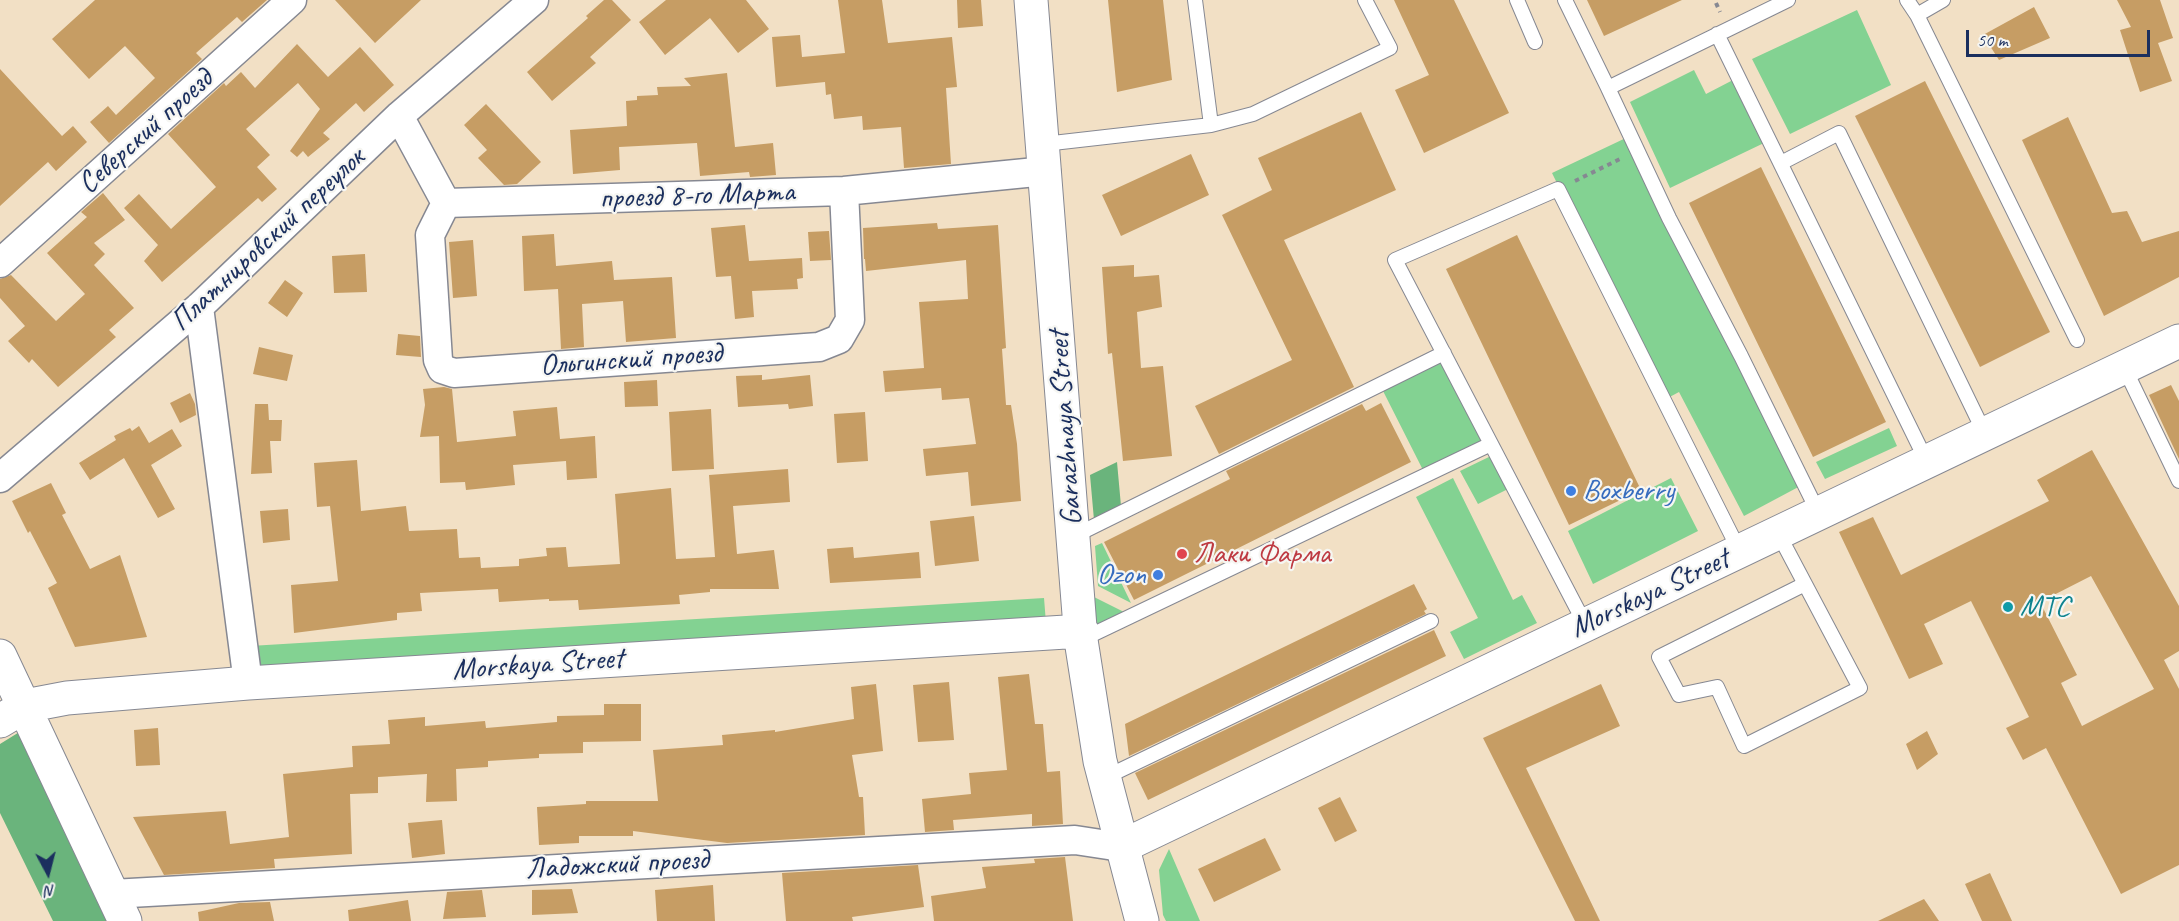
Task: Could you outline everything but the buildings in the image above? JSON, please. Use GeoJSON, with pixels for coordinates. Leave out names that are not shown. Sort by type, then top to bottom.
{"type":"FeatureCollection","features":[{"type":"Feature","properties":{"kind":"street","name":"Северский проезд"},"geometry":{"type":"LineString","coordinates":[[0,263],[292,0]]}},
{"type":"Feature","properties":{"kind":"street","name":"Платнировский переулок"},"geometry":{"type":"LineString","coordinates":[[0,478],[199,308],[399,116],[534,0]]}},
{"type":"Feature","properties":{"kind":"street","name":"Garazhnaya Street"},"geometry":{"type":"LineString","coordinates":[[1031,0],[1081,636],[1100,761],[1142,921]]}},
{"type":"Feature","properties":{"kind":"street"},"geometry":{"type":"LineString","coordinates":[[399,116],[446,203]]}},
{"type":"Feature","properties":{"kind":"street","name":"проезд 8-го Марта"},"geometry":{"type":"LineString","coordinates":[[446,203],[844,191],[1045,157]]}},
{"type":"Feature","properties":{"kind":"street","name":"Ольгинский проезд"},"geometry":{"type":"LineString","coordinates":[[446,203],[430,235],[438,360],[442,369],[454,374],[819,347],[839,339],[850,320],[844,191]]}},
{"type":"Feature","properties":{"kind":"street"},"geometry":{"type":"LineString","coordinates":[[199,308],[248,684]]}},
{"type":"Feature","properties":{"kind":"street","name":"Morskaya Street"},"geometry":{"type":"LineString","coordinates":[[1121,847],[2179,341]]}},
{"type":"Feature","properties":{"kind":"street","name":"Morskaya Street"},"geometry":{"type":"LineString","coordinates":[[13,713],[67,698],[248,684],[1081,636]]}},
{"type":"Feature","properties":{"kind":"street"},"geometry":{"type":"LineString","coordinates":[[0,656],[13,713],[118,907]]}},
{"type":"Feature","properties":{"kind":"street","name":"Ладожский проезд"},"geometry":{"type":"LineString","coordinates":[[118,907],[1075,840],[1121,847]]}},
{"type":"Feature","properties":{"kind":"lane"},"geometry":{"type":"LineString","coordinates":[[1195,0],[1211,125]]}},
{"type":"Feature","properties":{"kind":"lane"},"geometry":{"type":"LineString","coordinates":[[1045,157],[1211,125],[1253,114],[1390,48],[1365,0]]}},
{"type":"Feature","properties":{"kind":"lane"},"geometry":{"type":"LineString","coordinates":[[1517,0],[1535,42]]}},
{"type":"Feature","properties":{"kind":"lane"},"geometry":{"type":"LineString","coordinates":[[1565,0],[1637,150],[1819,514]]}},
{"type":"Feature","properties":{"kind":"lane"},"geometry":{"type":"LineString","coordinates":[[1608,88],[1788,0]]}},
{"type":"Feature","properties":{"kind":"lane"},"geometry":{"type":"LineString","coordinates":[[1906,0],[1917,15],[2077,340]]}},
{"type":"Feature","properties":{"kind":"lane"},"geometry":{"type":"LineString","coordinates":[[1917,15],[1943,0]]}},
{"type":"Feature","properties":{"kind":"lane"},"geometry":{"type":"LineString","coordinates":[[1717,34],[1927,462]]}},
{"type":"Feature","properties":{"kind":"lane"},"geometry":{"type":"LineString","coordinates":[[1781,163],[1839,133],[1985,434]]}},
{"type":"Feature","properties":{"kind":"lane"},"geometry":{"type":"LineString","coordinates":[[1586,625],[1395,260],[1558,189],[1740,552]]}},
{"type":"Feature","properties":{"kind":"lane"},"geometry":{"type":"LineString","coordinates":[[1074,536],[1444,353]]}},
{"type":"Feature","properties":{"kind":"lane"},"geometry":{"type":"LineString","coordinates":[[2124,368],[2179,481]]}},
{"type":"Feature","properties":{"kind":"lane"},"geometry":{"type":"LineString","coordinates":[[1081,636],[1491,444]]}},
{"type":"Feature","properties":{"kind":"lane"},"geometry":{"type":"LineString","coordinates":[[1778,533],[1805,584],[1860,688],[1744,746],[1717,687],[1679,695],[1659,657],[1805,584]]}},
{"type":"Feature","properties":{"kind":"lane"},"geometry":{"type":"LineString","coordinates":[[1104,778],[1431,621]]}},
{"type":"Feature","properties":{"kind":"path"},"geometry":{"type":"LineString","coordinates":[[1558,189],[1637,150]]}},
{"type":"Feature","properties":{"kind":"green space"},"geometry":{"type":"Polygon","coordinates":[[[1857,10],[1891,85],[1790,134],[1752,59],[1857,10]]]}},
{"type":"Feature","properties":{"kind":"green space"},"geometry":{"type":"Polygon","coordinates":[[[1694,70],[1706,94],[1733,80],[1764,143],[1670,188],[1630,102],[1694,70]]]}},
{"type":"Feature","properties":{"kind":"green space"},"geometry":{"type":"Polygon","coordinates":[[[1630,136],[1804,484],[1744,516],[1679,392],[1664,400],[1552,173],[1630,136]]]}},
{"type":"Feature","properties":{"kind":"green space"},"geometry":{"type":"Polygon","coordinates":[[[1444,353],[1491,444],[1426,476],[1380,385],[1444,353]]]}},
{"type":"Feature","properties":{"kind":"green space"},"geometry":{"type":"Polygon","coordinates":[[[1889,428],[1897,446],[1825,479],[1816,462],[1889,428]]]}},
{"type":"Feature","properties":{"kind":"green space"},"geometry":{"type":"Polygon","coordinates":[[[1493,455],[1510,488],[1478,504],[1460,471],[1493,455]]]}},
{"type":"Feature","properties":{"kind":"green space"},"geometry":{"type":"Polygon","coordinates":[[[1117,462],[1121,506],[1094,520],[1090,475],[1117,462]]]}},
{"type":"Feature","properties":{"kind":"green space"},"geometry":{"type":"Polygon","coordinates":[[[1453,478],[1513,600],[1522,595],[1537,623],[1464,659],[1450,632],[1478,618],[1416,497],[1453,478]]]}},
{"type":"Feature","properties":{"kind":"green space"},"geometry":{"type":"Polygon","coordinates":[[[1671,478],[1698,531],[1593,584],[1568,531],[1671,478]]]}},
{"type":"Feature","properties":{"kind":"green space"},"geometry":{"type":"Polygon","coordinates":[[[1102,543],[1131,603],[1098,586],[1095,546],[1102,543]]]}},
{"type":"Feature","properties":{"kind":"green space"},"geometry":{"type":"Polygon","coordinates":[[[1094,597],[1126,613],[1096,626],[1094,597]]]}},
{"type":"Feature","properties":{"kind":"green space"},"geometry":{"type":"Polygon","coordinates":[[[1044,598],[1046,623],[253,668],[250,646],[1044,598]]]}},
{"type":"Feature","properties":{"kind":"green space"},"geometry":{"type":"Polygon","coordinates":[[[21,731],[114,921],[53,921],[0,813],[0,744],[21,731]]]}},
{"type":"Feature","properties":{"kind":"green space"},"geometry":{"type":"Polygon","coordinates":[[[1169,849],[1200,921],[1166,921],[1163,915],[1159,870],[1169,849]]]}},
{"type":"Feature","properties":{"kind":"place","name":"Boxberry"},"geometry":{"type":"Point","coordinates":[1571,491]}},
{"type":"Feature","properties":{"kind":"place","name":"Лаки Фарма"},"geometry":{"type":"Point","coordinates":[1182,554]}},
{"type":"Feature","properties":{"kind":"place","name":"Ozon"},"geometry":{"type":"Point","coordinates":[1158,575]}},
{"type":"Feature","properties":{"kind":"place","name":"МТС"},"geometry":{"type":"Point","coordinates":[2008,607]}}]}
